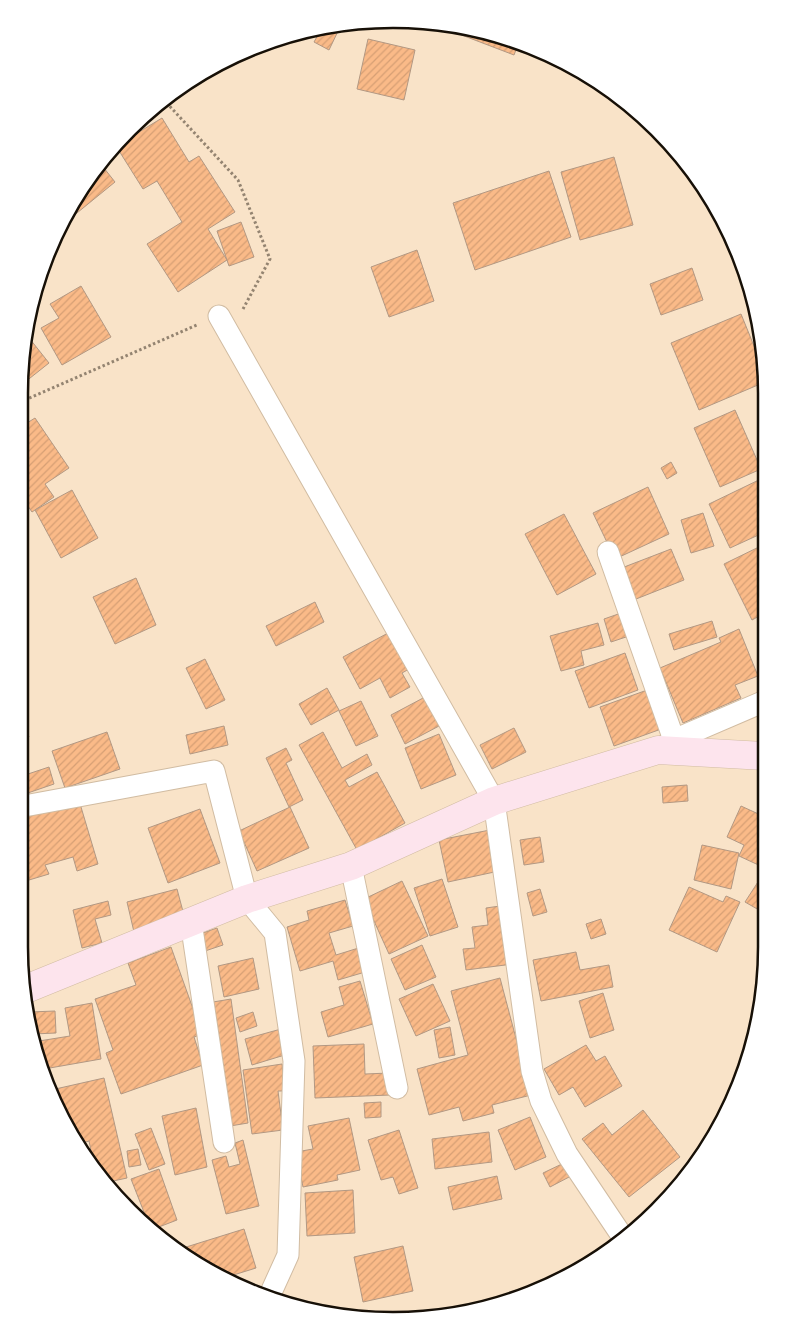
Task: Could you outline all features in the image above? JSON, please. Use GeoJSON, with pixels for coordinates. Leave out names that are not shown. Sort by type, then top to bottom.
{"type":"FeatureCollection","features":[{"type":"Feature","properties":{"kind":"main road"},"geometry":{"type":"LineString","coordinates":[[30,987],[247,900],[351,866],[494,801],[666,745],[758,755]]}},
{"type":"Feature","properties":{"kind":"street"},"geometry":{"type":"LineString","coordinates":[[219,316],[494,801],[532,1071],[542,1101],[566,1154],[620,1233]]}},
{"type":"Feature","properties":{"kind":"street"},"geometry":{"type":"LineString","coordinates":[[608,552],[666,745],[758,704]]}},
{"type":"Feature","properties":{"kind":"street"},"geometry":{"type":"LineString","coordinates":[[28,805],[214,771],[247,900],[275,934],[294,1061],[288,1254],[271,1292]]}},
{"type":"Feature","properties":{"kind":"street"},"geometry":{"type":"LineString","coordinates":[[351,866],[397,1088]]}},
{"type":"Feature","properties":{"kind":"street"},"geometry":{"type":"LineString","coordinates":[[191,922],[224,1142]]}},
{"type":"Feature","properties":{"kind":"path"},"geometry":{"type":"LineString","coordinates":[[28,399],[219,316],[237,319],[270,259],[238,180],[168,105]]}},
{"type":"Feature","properties":{"kind":"building"},"geometry":{"type":"Polygon","coordinates":[[[337,32],[329,50],[314,42],[318,36],[337,32]]]}},
{"type":"Feature","properties":{"kind":"building"},"geometry":{"type":"Polygon","coordinates":[[[460,34],[516,49],[514,55],[460,34]]]}},
{"type":"Feature","properties":{"kind":"building"},"geometry":{"type":"Polygon","coordinates":[[[368,39],[415,50],[404,100],[357,89],[368,39]]]}},
{"type":"Feature","properties":{"kind":"building"},"geometry":{"type":"Polygon","coordinates":[[[162,118],[189,162],[199,156],[235,212],[208,229],[227,260],[178,292],[147,244],[182,222],[157,181],[143,189],[119,151],[132,136],[162,118]]]}},
{"type":"Feature","properties":{"kind":"building"},"geometry":{"type":"Polygon","coordinates":[[[614,157],[633,225],[580,240],[561,172],[614,157]]]}},
{"type":"Feature","properties":{"kind":"building"},"geometry":{"type":"Polygon","coordinates":[[[104,168],[115,182],[73,217],[104,168]]]}},
{"type":"Feature","properties":{"kind":"building"},"geometry":{"type":"Polygon","coordinates":[[[549,171],[571,237],[475,270],[453,203],[549,171]]]}},
{"type":"Feature","properties":{"kind":"building"},"geometry":{"type":"Polygon","coordinates":[[[241,222],[254,257],[229,266],[217,231],[241,222]]]}},
{"type":"Feature","properties":{"kind":"building"},"geometry":{"type":"Polygon","coordinates":[[[417,250],[434,301],[389,317],[371,267],[417,250]]]}},
{"type":"Feature","properties":{"kind":"building"},"geometry":{"type":"Polygon","coordinates":[[[692,268],[703,300],[661,315],[650,284],[692,268]]]}},
{"type":"Feature","properties":{"kind":"building"},"geometry":{"type":"Polygon","coordinates":[[[81,286],[111,337],[62,365],[41,328],[59,318],[50,304],[81,286]]]}},
{"type":"Feature","properties":{"kind":"building"},"geometry":{"type":"Polygon","coordinates":[[[741,314],[754,346],[758,385],[699,410],[671,343],[741,314]]]}},
{"type":"Feature","properties":{"kind":"building"},"geometry":{"type":"Polygon","coordinates":[[[32,341],[49,363],[28,380],[32,341]]]}},
{"type":"Feature","properties":{"kind":"building"},"geometry":{"type":"Polygon","coordinates":[[[735,410],[758,462],[758,470],[720,487],[694,428],[735,410]]]}},
{"type":"Feature","properties":{"kind":"building"},"geometry":{"type":"Polygon","coordinates":[[[35,418],[69,468],[45,484],[54,497],[32,512],[28,506],[28,422],[35,418]]]}},
{"type":"Feature","properties":{"kind":"building"},"geometry":{"type":"Polygon","coordinates":[[[671,462],[677,473],[667,479],[661,468],[671,462]]]}},
{"type":"Feature","properties":{"kind":"building"},"geometry":{"type":"Polygon","coordinates":[[[758,480],[758,535],[730,548],[709,504],[758,480]]]}},
{"type":"Feature","properties":{"kind":"building"},"geometry":{"type":"Polygon","coordinates":[[[648,487],[669,534],[615,559],[593,513],[648,487]]]}},
{"type":"Feature","properties":{"kind":"building"},"geometry":{"type":"Polygon","coordinates":[[[72,490],[98,538],[61,558],[35,510],[72,490]]]}},
{"type":"Feature","properties":{"kind":"building"},"geometry":{"type":"Polygon","coordinates":[[[703,513],[714,546],[691,553],[681,520],[703,513]]]}},
{"type":"Feature","properties":{"kind":"building"},"geometry":{"type":"Polygon","coordinates":[[[564,514],[596,574],[557,595],[525,534],[564,514]]]}},
{"type":"Feature","properties":{"kind":"building"},"geometry":{"type":"Polygon","coordinates":[[[758,547],[758,617],[752,620],[724,564],[758,547]]]}},
{"type":"Feature","properties":{"kind":"building"},"geometry":{"type":"Polygon","coordinates":[[[671,549],[684,580],[631,601],[619,569],[671,549]]]}},
{"type":"Feature","properties":{"kind":"building"},"geometry":{"type":"Polygon","coordinates":[[[136,578],[156,625],[115,644],[93,597],[136,578]]]}},
{"type":"Feature","properties":{"kind":"building"},"geometry":{"type":"Polygon","coordinates":[[[315,602],[324,622],[276,646],[266,626],[315,602]]]}},
{"type":"Feature","properties":{"kind":"building"},"geometry":{"type":"Polygon","coordinates":[[[624,612],[632,635],[611,642],[604,619],[624,612]]]}},
{"type":"Feature","properties":{"kind":"building"},"geometry":{"type":"Polygon","coordinates":[[[712,621],[717,637],[674,650],[669,634],[712,621]]]}},
{"type":"Feature","properties":{"kind":"building"},"geometry":{"type":"Polygon","coordinates":[[[598,623],[604,645],[581,651],[584,665],[561,671],[550,636],[598,623]]]}},
{"type":"Feature","properties":{"kind":"building"},"geometry":{"type":"Polygon","coordinates":[[[739,629],[758,676],[735,685],[741,698],[683,723],[660,668],[721,642],[719,638],[739,629]]]}},
{"type":"Feature","properties":{"kind":"building"},"geometry":{"type":"Polygon","coordinates":[[[390,632],[409,669],[402,673],[410,687],[390,698],[380,678],[360,689],[343,657],[390,632]]]}},
{"type":"Feature","properties":{"kind":"building"},"geometry":{"type":"Polygon","coordinates":[[[625,653],[638,690],[589,708],[575,671],[625,653]]]}},
{"type":"Feature","properties":{"kind":"building"},"geometry":{"type":"Polygon","coordinates":[[[205,659],[225,700],[206,709],[186,668],[205,659]]]}},
{"type":"Feature","properties":{"kind":"building"},"geometry":{"type":"Polygon","coordinates":[[[327,688],[339,710],[311,725],[299,704],[327,688]]]}},
{"type":"Feature","properties":{"kind":"building"},"geometry":{"type":"Polygon","coordinates":[[[650,689],[664,728],[614,746],[600,707],[650,689]]]}},
{"type":"Feature","properties":{"kind":"building"},"geometry":{"type":"Polygon","coordinates":[[[425,697],[439,726],[405,744],[391,715],[425,697]]]}},
{"type":"Feature","properties":{"kind":"building"},"geometry":{"type":"Polygon","coordinates":[[[361,701],[378,736],[356,746],[339,711],[361,701]]]}},
{"type":"Feature","properties":{"kind":"building"},"geometry":{"type":"Polygon","coordinates":[[[224,726],[228,745],[190,754],[186,735],[224,726]]]}},
{"type":"Feature","properties":{"kind":"building"},"geometry":{"type":"Polygon","coordinates":[[[514,728],[526,752],[492,769],[480,745],[514,728]]]}},
{"type":"Feature","properties":{"kind":"building"},"geometry":{"type":"Polygon","coordinates":[[[107,732],[120,769],[65,788],[52,751],[107,732]]]}},
{"type":"Feature","properties":{"kind":"building"},"geometry":{"type":"Polygon","coordinates":[[[323,732],[342,768],[367,754],[372,765],[345,780],[349,787],[377,772],[405,823],[357,850],[299,745],[323,732]]]}},
{"type":"Feature","properties":{"kind":"building"},"geometry":{"type":"Polygon","coordinates":[[[439,734],[456,775],[421,789],[405,748],[439,734]]]}},
{"type":"Feature","properties":{"kind":"building"},"geometry":{"type":"Polygon","coordinates":[[[286,748],[292,760],[286,763],[303,800],[289,807],[266,758],[286,748]]]}},
{"type":"Feature","properties":{"kind":"building"},"geometry":{"type":"Polygon","coordinates":[[[49,767],[54,784],[28,793],[28,774],[49,767]]]}},
{"type":"Feature","properties":{"kind":"building"},"geometry":{"type":"Polygon","coordinates":[[[687,785],[688,801],[663,803],[662,787],[687,785]]]}},
{"type":"Feature","properties":{"kind":"building"},"geometry":{"type":"Polygon","coordinates":[[[78,797],[98,864],[77,871],[73,857],[45,865],[49,874],[28,880],[28,813],[78,797]]]}},
{"type":"Feature","properties":{"kind":"building"},"geometry":{"type":"Polygon","coordinates":[[[741,806],[758,814],[758,865],[739,856],[744,845],[727,837],[741,806]]]}},
{"type":"Feature","properties":{"kind":"building"},"geometry":{"type":"Polygon","coordinates":[[[290,807],[309,848],[257,871],[239,831],[290,807]]]}},
{"type":"Feature","properties":{"kind":"building"},"geometry":{"type":"Polygon","coordinates":[[[200,809],[220,863],[168,883],[148,828],[200,809]]]}},
{"type":"Feature","properties":{"kind":"building"},"geometry":{"type":"Polygon","coordinates":[[[490,830],[499,871],[448,882],[439,840],[490,830]]]}},
{"type":"Feature","properties":{"kind":"building"},"geometry":{"type":"Polygon","coordinates":[[[540,837],[544,862],[524,865],[520,840],[540,837]]]}},
{"type":"Feature","properties":{"kind":"building"},"geometry":{"type":"Polygon","coordinates":[[[702,845],[739,853],[731,889],[694,880],[702,845]]]}},
{"type":"Feature","properties":{"kind":"building"},"geometry":{"type":"Polygon","coordinates":[[[442,879],[458,927],[430,936],[414,888],[442,879]]]}},
{"type":"Feature","properties":{"kind":"building"},"geometry":{"type":"Polygon","coordinates":[[[402,881],[428,936],[389,954],[364,899],[402,881]]]}},
{"type":"Feature","properties":{"kind":"building"},"geometry":{"type":"Polygon","coordinates":[[[758,882],[758,909],[745,902],[758,882]]]}},
{"type":"Feature","properties":{"kind":"building"},"geometry":{"type":"Polygon","coordinates":[[[689,887],[723,902],[726,896],[740,902],[717,952],[669,930],[689,887]]]}},
{"type":"Feature","properties":{"kind":"building"},"geometry":{"type":"Polygon","coordinates":[[[177,889],[185,919],[134,932],[127,902],[177,889]]]}},
{"type":"Feature","properties":{"kind":"building"},"geometry":{"type":"Polygon","coordinates":[[[540,889],[547,912],[533,916],[527,893],[540,889]]]}},
{"type":"Feature","properties":{"kind":"building"},"geometry":{"type":"Polygon","coordinates":[[[345,900],[353,926],[329,933],[336,955],[365,946],[372,970],[338,980],[333,961],[300,971],[287,927],[309,920],[307,911],[345,900]]]}},
{"type":"Feature","properties":{"kind":"building"},"geometry":{"type":"Polygon","coordinates":[[[108,901],[111,915],[95,919],[102,943],[82,948],[73,910],[108,901]]]}},
{"type":"Feature","properties":{"kind":"building"},"geometry":{"type":"Polygon","coordinates":[[[507,905],[513,964],[466,970],[463,949],[475,948],[472,927],[488,925],[486,908],[507,905]]]}},
{"type":"Feature","properties":{"kind":"building"},"geometry":{"type":"Polygon","coordinates":[[[601,919],[606,934],[591,939],[586,924],[601,919]]]}},
{"type":"Feature","properties":{"kind":"building"},"geometry":{"type":"Polygon","coordinates":[[[217,928],[223,945],[205,951],[200,934],[217,928]]]}},
{"type":"Feature","properties":{"kind":"building"},"geometry":{"type":"Polygon","coordinates":[[[422,945],[436,977],[405,990],[391,959],[422,945]]]}},
{"type":"Feature","properties":{"kind":"building"},"geometry":{"type":"Polygon","coordinates":[[[171,947],[202,1034],[194,1037],[203,1065],[121,1094],[106,1053],[113,1050],[95,999],[136,985],[128,963],[171,947]]]}},
{"type":"Feature","properties":{"kind":"building"},"geometry":{"type":"Polygon","coordinates":[[[576,952],[580,970],[609,965],[613,987],[541,1001],[533,960],[576,952]]]}},
{"type":"Feature","properties":{"kind":"building"},"geometry":{"type":"Polygon","coordinates":[[[253,958],[259,989],[224,997],[218,966],[253,958]]]}},
{"type":"Feature","properties":{"kind":"building"},"geometry":{"type":"Polygon","coordinates":[[[500,978],[531,1095],[492,1105],[494,1113],[463,1121],[459,1107],[429,1115],[417,1069],[468,1055],[451,991],[500,978]]]}},
{"type":"Feature","properties":{"kind":"building"},"geometry":{"type":"Polygon","coordinates":[[[360,981],[373,1024],[328,1037],[321,1012],[344,1005],[339,987],[360,981]]]}},
{"type":"Feature","properties":{"kind":"building"},"geometry":{"type":"Polygon","coordinates":[[[433,984],[450,1021],[416,1036],[399,999],[433,984]]]}},
{"type":"Feature","properties":{"kind":"building"},"geometry":{"type":"Polygon","coordinates":[[[603,993],[614,1030],[590,1038],[579,1001],[603,993]]]}},
{"type":"Feature","properties":{"kind":"building"},"geometry":{"type":"Polygon","coordinates":[[[231,999],[248,1123],[224,1127],[207,1003],[231,999]]]}},
{"type":"Feature","properties":{"kind":"building"},"geometry":{"type":"Polygon","coordinates":[[[92,1003],[101,1059],[48,1068],[40,1041],[70,1036],[65,1008],[92,1003]]]}},
{"type":"Feature","properties":{"kind":"building"},"geometry":{"type":"Polygon","coordinates":[[[55,1011],[56,1033],[38,1034],[34,1012],[55,1011]]]}},
{"type":"Feature","properties":{"kind":"building"},"geometry":{"type":"Polygon","coordinates":[[[253,1012],[257,1026],[240,1032],[236,1018],[253,1012]]]}},
{"type":"Feature","properties":{"kind":"building"},"geometry":{"type":"Polygon","coordinates":[[[450,1027],[455,1055],[439,1058],[434,1030],[450,1027]]]}},
{"type":"Feature","properties":{"kind":"building"},"geometry":{"type":"Polygon","coordinates":[[[281,1029],[288,1054],[252,1065],[245,1039],[281,1029]]]}},
{"type":"Feature","properties":{"kind":"building"},"geometry":{"type":"Polygon","coordinates":[[[364,1044],[365,1074],[389,1073],[390,1095],[315,1098],[313,1046],[364,1044]]]}},
{"type":"Feature","properties":{"kind":"building"},"geometry":{"type":"Polygon","coordinates":[[[586,1045],[596,1061],[605,1056],[622,1086],[585,1107],[573,1087],[559,1095],[544,1069],[586,1045]]]}},
{"type":"Feature","properties":{"kind":"building"},"geometry":{"type":"Polygon","coordinates":[[[282,1064],[285,1091],[278,1091],[283,1130],[252,1134],[243,1070],[282,1064]]]}},
{"type":"Feature","properties":{"kind":"building"},"geometry":{"type":"Polygon","coordinates":[[[104,1078],[127,1178],[112,1181],[103,1170],[92,1154],[89,1141],[84,1142],[76,1130],[56,1089],[104,1078]]]}},
{"type":"Feature","properties":{"kind":"building"},"geometry":{"type":"Polygon","coordinates":[[[381,1102],[381,1117],[365,1118],[364,1103],[381,1102]]]}},
{"type":"Feature","properties":{"kind":"building"},"geometry":{"type":"Polygon","coordinates":[[[196,1108],[207,1167],[175,1175],[162,1116],[196,1108]]]}},
{"type":"Feature","properties":{"kind":"building"},"geometry":{"type":"Polygon","coordinates":[[[643,1110],[680,1157],[629,1197],[582,1139],[603,1123],[612,1135],[643,1110]]]}},
{"type":"Feature","properties":{"kind":"building"},"geometry":{"type":"Polygon","coordinates":[[[530,1117],[546,1157],[515,1170],[498,1130],[530,1117]]]}},
{"type":"Feature","properties":{"kind":"building"},"geometry":{"type":"Polygon","coordinates":[[[349,1118],[360,1170],[337,1175],[338,1180],[303,1187],[296,1152],[313,1149],[308,1126],[349,1118]]]}},
{"type":"Feature","properties":{"kind":"building"},"geometry":{"type":"Polygon","coordinates":[[[151,1128],[165,1164],[149,1170],[135,1134],[151,1128]]]}},
{"type":"Feature","properties":{"kind":"building"},"geometry":{"type":"Polygon","coordinates":[[[399,1130],[418,1188],[399,1194],[393,1177],[381,1180],[368,1140],[399,1130]]]}},
{"type":"Feature","properties":{"kind":"building"},"geometry":{"type":"Polygon","coordinates":[[[489,1132],[492,1162],[435,1169],[432,1139],[489,1132]]]}},
{"type":"Feature","properties":{"kind":"building"},"geometry":{"type":"Polygon","coordinates":[[[243,1140],[259,1206],[226,1214],[212,1160],[226,1156],[229,1167],[240,1164],[235,1143],[243,1140]]]}},
{"type":"Feature","properties":{"kind":"building"},"geometry":{"type":"Polygon","coordinates":[[[138,1149],[141,1165],[129,1167],[127,1151],[138,1149]]]}},
{"type":"Feature","properties":{"kind":"building"},"geometry":{"type":"Polygon","coordinates":[[[564,1163],[571,1176],[550,1187],[543,1173],[564,1163]]]}},
{"type":"Feature","properties":{"kind":"building"},"geometry":{"type":"Polygon","coordinates":[[[159,1169],[177,1220],[158,1227],[146,1216],[131,1179],[159,1169]]]}},
{"type":"Feature","properties":{"kind":"building"},"geometry":{"type":"Polygon","coordinates":[[[497,1176],[502,1199],[453,1210],[448,1187],[497,1176]]]}},
{"type":"Feature","properties":{"kind":"building"},"geometry":{"type":"Polygon","coordinates":[[[353,1190],[355,1233],[307,1236],[305,1193],[353,1190]]]}},
{"type":"Feature","properties":{"kind":"building"},"geometry":{"type":"Polygon","coordinates":[[[244,1229],[256,1268],[232,1275],[185,1247],[244,1229]]]}},
{"type":"Feature","properties":{"kind":"building"},"geometry":{"type":"Polygon","coordinates":[[[403,1246],[413,1291],[363,1302],[354,1257],[403,1246]]]}}]}
